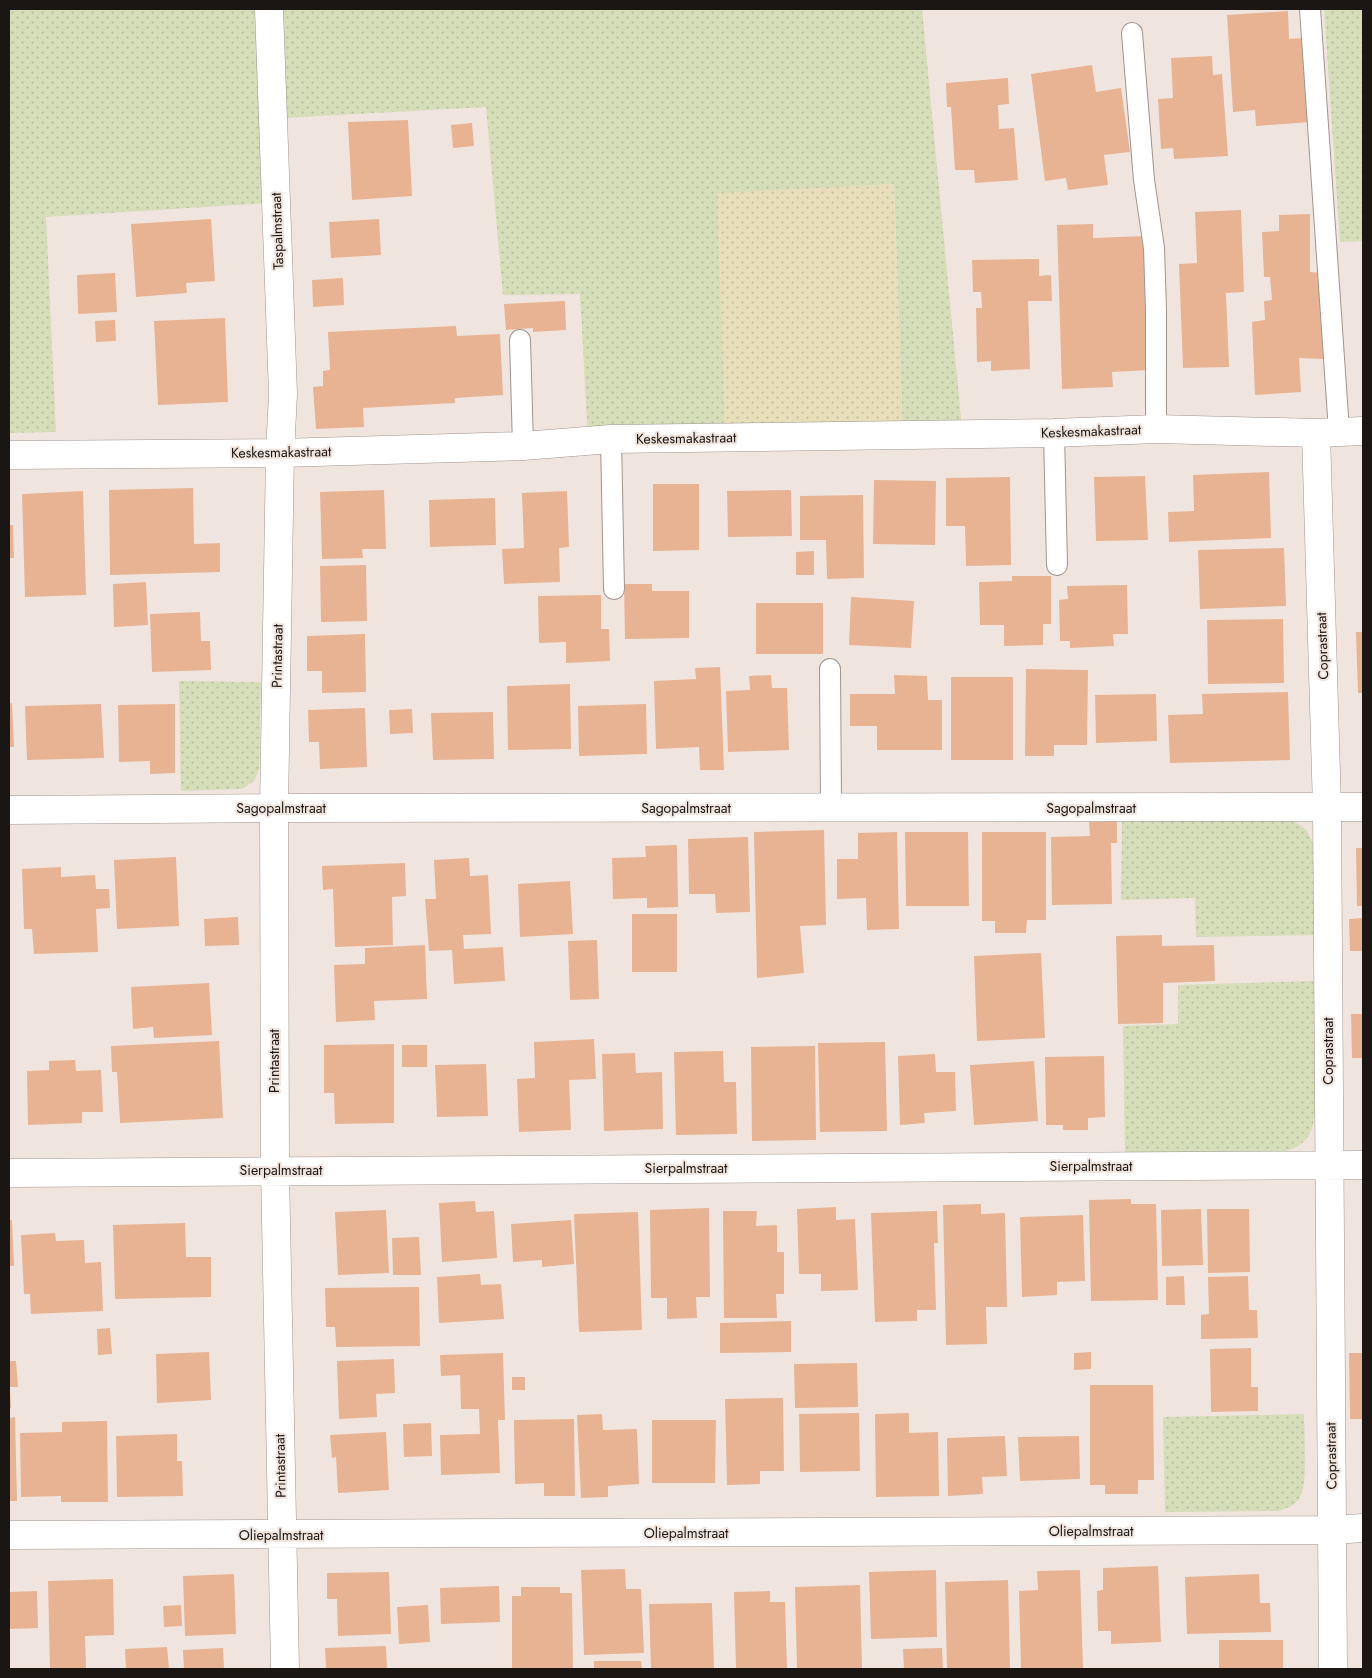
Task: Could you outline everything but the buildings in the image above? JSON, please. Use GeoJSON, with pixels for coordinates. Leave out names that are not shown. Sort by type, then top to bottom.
{"type":"FeatureCollection","features":[{"type":"Feature","properties":{"kind":"street","name":"Taspalmstraat"},"geometry":{"type":"LineString","coordinates":[[269,9],[283,394],[280,453]]}},
{"type":"Feature","properties":{"kind":"street","name":"Keskesmakastraat"},"geometry":{"type":"LineString","coordinates":[[9,455],[280,453],[523,446],[611,439],[1156,430],[1340,432]]}},
{"type":"Feature","properties":{"kind":"street","name":"Coprastraat"},"geometry":{"type":"LineString","coordinates":[[1332,1669],[1327,808],[1340,432]]}},
{"type":"Feature","properties":{"kind":"street","name":"Printastraat"},"geometry":{"type":"LineString","coordinates":[[280,453],[274,808],[274,1170],[285,1669]]}},
{"type":"Feature","properties":{"kind":"street","name":"Sagopalmstraat"},"geometry":{"type":"LineString","coordinates":[[9,810],[1363,807]]}},
{"type":"Feature","properties":{"kind":"street","name":"Sierpalmstraat"},"geometry":{"type":"LineString","coordinates":[[9,1173],[1363,1165]]}},
{"type":"Feature","properties":{"kind":"street","name":"Oliepalmstraat"},"geometry":{"type":"LineString","coordinates":[[9,1535],[1332,1530],[1363,1528]]}},
{"type":"Feature","properties":{"kind":"lane"},"geometry":{"type":"LineString","coordinates":[[1310,9],[1340,432]]}},
{"type":"Feature","properties":{"kind":"lane"},"geometry":{"type":"LineString","coordinates":[[1132,34],[1144,180],[1154,248],[1156,430]]}},
{"type":"Feature","properties":{"kind":"lane"},"geometry":{"type":"LineString","coordinates":[[520,340],[523,446]]}},
{"type":"Feature","properties":{"kind":"lane"},"geometry":{"type":"LineString","coordinates":[[1054,433],[1057,565]]}},
{"type":"Feature","properties":{"kind":"lane"},"geometry":{"type":"LineString","coordinates":[[611,439],[614,589]]}},
{"type":"Feature","properties":{"kind":"lane"},"geometry":{"type":"LineString","coordinates":[[830,670],[832,808]]}},
{"type":"Feature","properties":{"kind":"green space"},"geometry":{"type":"Polygon","coordinates":[[[9,9],[257,9],[267,203],[46,217],[56,432],[9,433],[9,9]]]}},
{"type":"Feature","properties":{"kind":"green space"},"geometry":{"type":"Polygon","coordinates":[[[277,9],[922,9],[963,439],[903,436],[894,184],[725,439],[588,439],[580,294],[503,295],[486,107],[283,118],[277,9]]]}},
{"type":"Feature","properties":{"kind":"green space"},"geometry":{"type":"Polygon","coordinates":[[[1324,9],[1363,9],[1363,241],[1340,242],[1324,9]]]}},
{"type":"Feature","properties":{"kind":"green space"},"geometry":{"type":"Polygon","coordinates":[[[179,681],[261,682],[259,769],[254,781],[242,789],[181,791],[179,681]]]}},
{"type":"Feature","properties":{"kind":"green space"},"geometry":{"type":"Polygon","coordinates":[[[1286,819],[1308,832],[1314,847],[1315,935],[1196,937],[1195,898],[1121,900],[1122,821],[1286,819]]]}},
{"type":"Feature","properties":{"kind":"green space"},"geometry":{"type":"Polygon","coordinates":[[[1316,981],[1315,1113],[1311,1130],[1304,1141],[1293,1148],[1277,1153],[1125,1155],[1123,1026],[1178,1024],[1178,985],[1316,981]]]}},
{"type":"Feature","properties":{"kind":"green space"},"geometry":{"type":"Polygon","coordinates":[[[1304,1414],[1304,1482],[1299,1499],[1293,1505],[1279,1511],[1165,1512],[1163,1417],[1304,1414]]]}},
{"type":"Feature","properties":{"kind":"sand"},"geometry":{"type":"Polygon","coordinates":[[[894,184],[903,436],[725,439],[717,193],[894,184]]]}}]}
